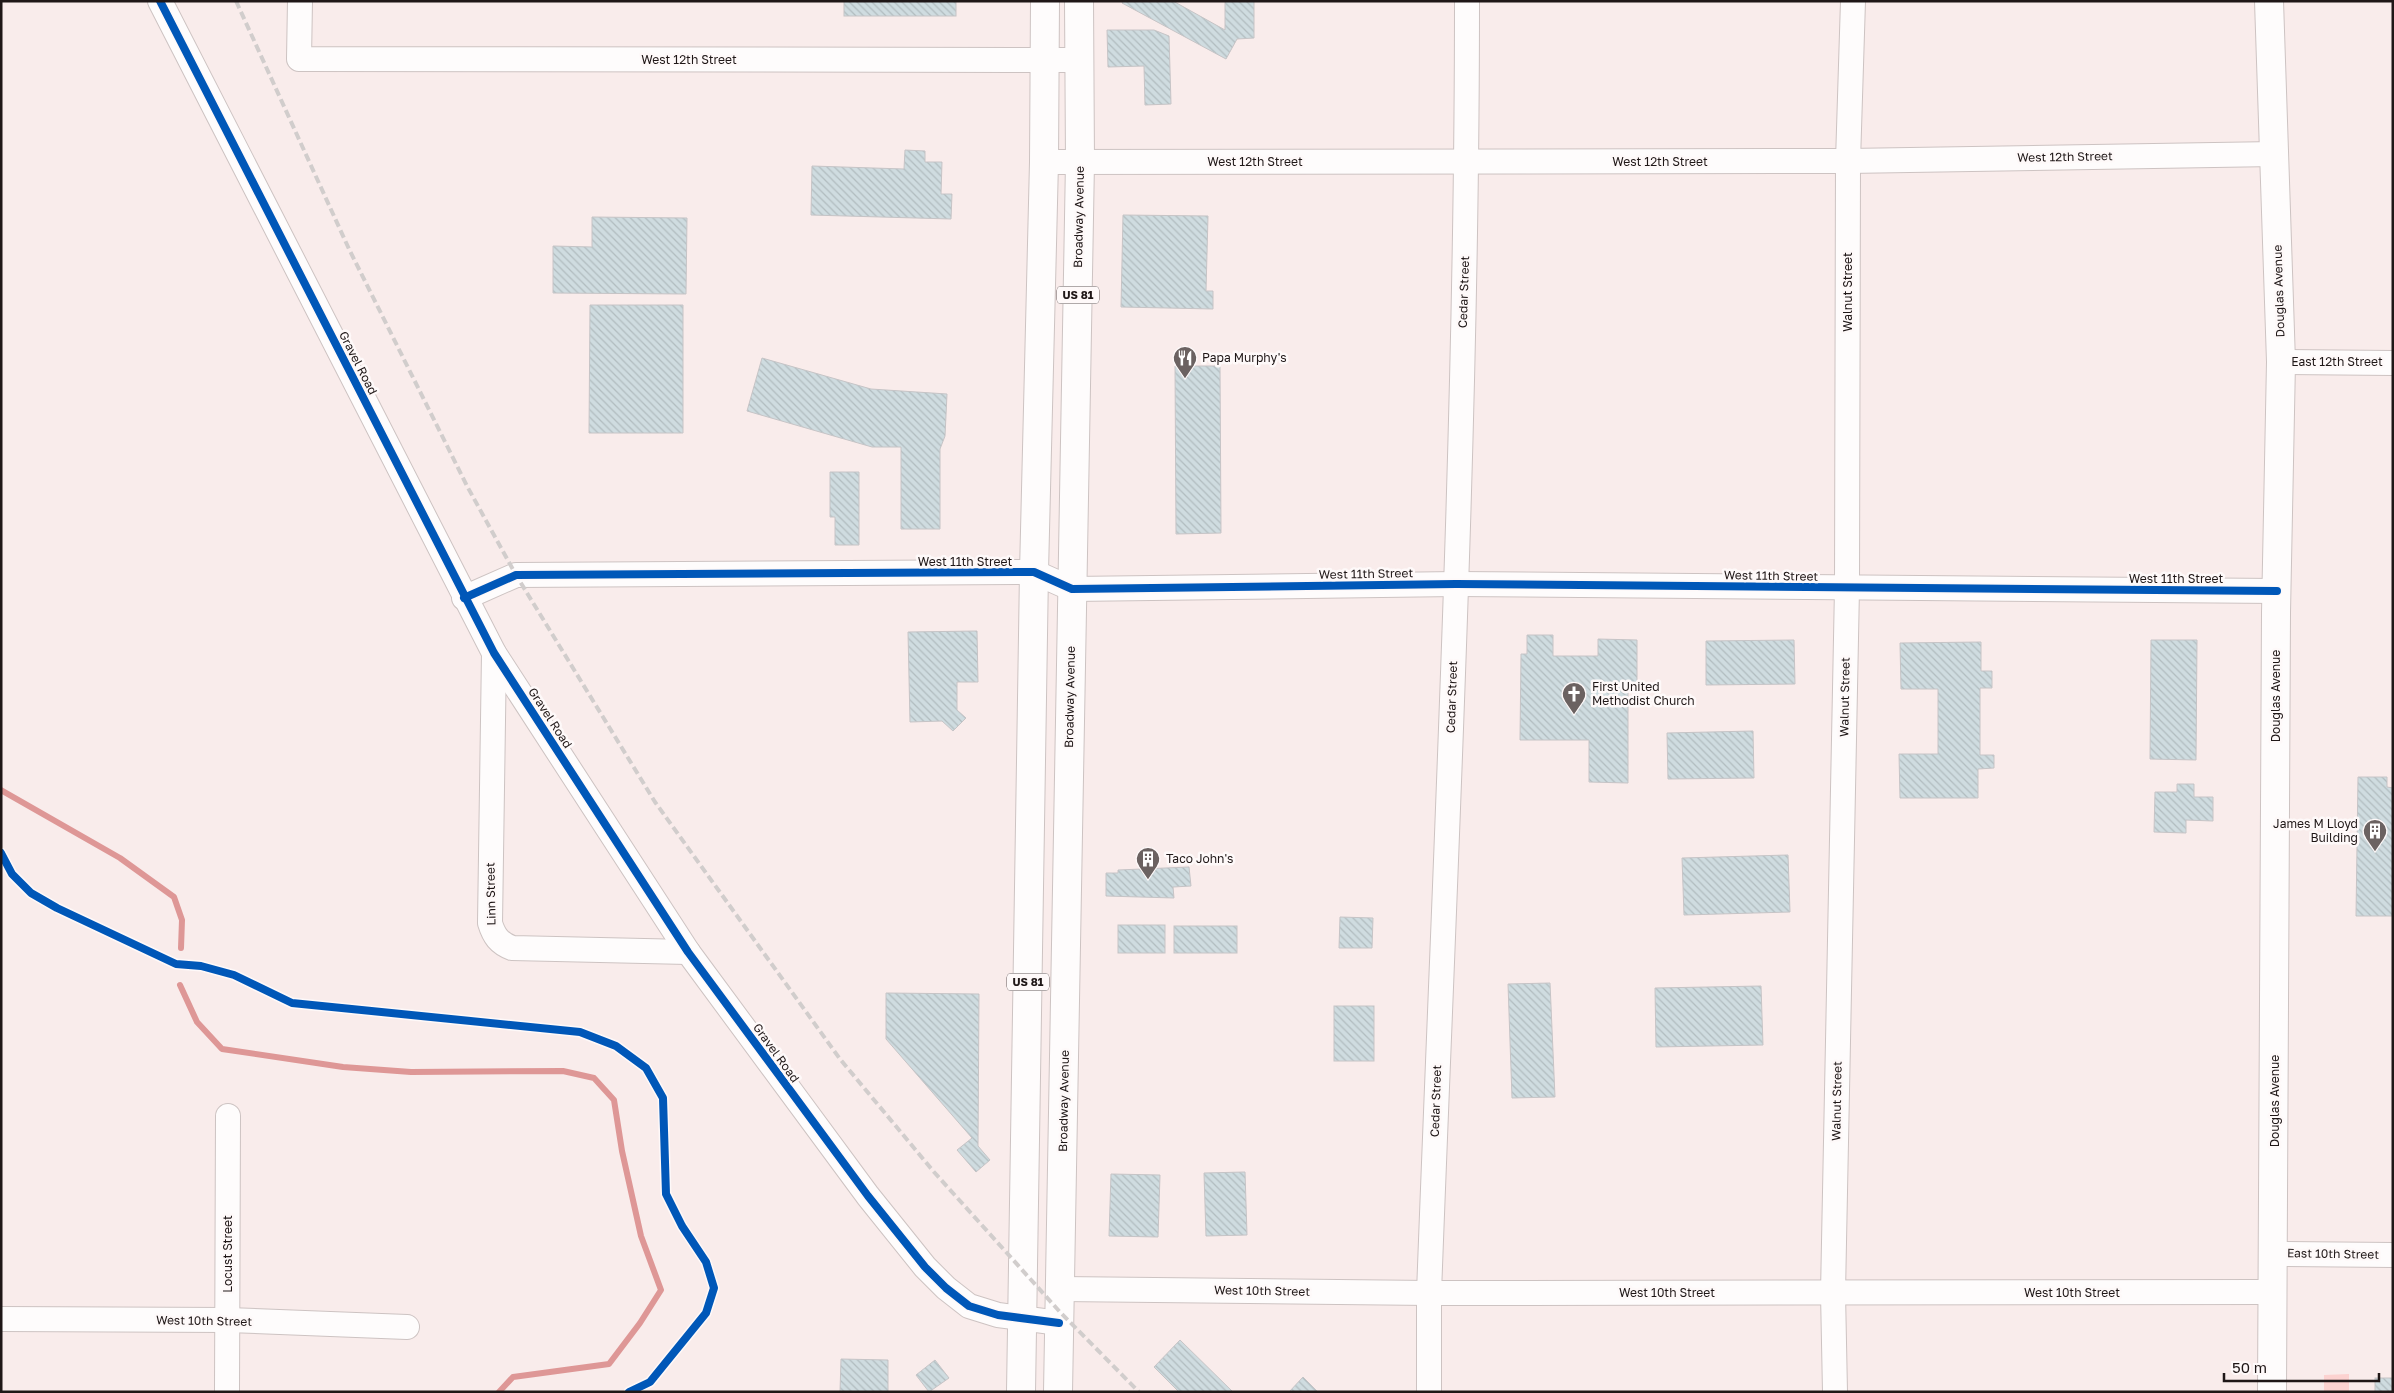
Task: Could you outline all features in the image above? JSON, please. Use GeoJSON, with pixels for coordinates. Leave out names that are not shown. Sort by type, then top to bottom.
{"type":"FeatureCollection","features":[{"type":"Feature","properties":{"kind":"main road","name":"US 81"},"geometry":{"type":"LineString","coordinates":[[1021,1392],[1034,572],[1044,162],[1044,1]]}},
{"type":"Feature","properties":{"kind":"main road","name":"Broadway Avenue"},"geometry":{"type":"LineString","coordinates":[[1058,1392],[1062,1289],[1080,162],[1079,1]]}},
{"type":"Feature","properties":{"kind":"main road","name":"Douglas Avenue"},"geometry":{"type":"LineString","coordinates":[[2270,1],[2281,362],[2276,592],[2272,1392]]}},
{"type":"Feature","properties":{"kind":"street","name":"Gravel Road"},"geometry":{"type":"LineString","coordinates":[[160,1],[464,598],[494,653],[688,952],[868,1196],[925,1267],[946,1288],[969,1306],[998,1315],[1060,1323]]}},
{"type":"Feature","properties":{"kind":"street","name":"West 12th Street"},"geometry":{"type":"LineString","coordinates":[[300,1],[299,59],[1078,60]]}},
{"type":"Feature","properties":{"kind":"street","name":"Cedar Street"},"geometry":{"type":"LineString","coordinates":[[1430,1392],[1429,1293],[1456,584],[1467,163],[1467,1]]}},
{"type":"Feature","properties":{"kind":"street","name":"Walnut Street"},"geometry":{"type":"LineString","coordinates":[[1835,1392],[1832,1293],[1847,588],[1848,161],[1853,1]]}},
{"type":"Feature","properties":{"kind":"street","name":"West 12th Street"},"geometry":{"type":"LineString","coordinates":[[1044,162],[1467,163],[1848,161],[2275,154]]}},
{"type":"Feature","properties":{"kind":"street","name":"East 12th Street"},"geometry":{"type":"LineString","coordinates":[[2281,362],[2393,363]]}},
{"type":"Feature","properties":{"kind":"street","name":"West 11th Street"},"geometry":{"type":"LineString","coordinates":[[464,598],[516,575],[1034,572],[1072,589],[1456,584],[2276,592]]}},
{"type":"Feature","properties":{"kind":"street","name":"Linn Street"},"geometry":{"type":"LineString","coordinates":[[494,653],[490,923],[493,934],[502,944],[512,948],[688,952]]}},
{"type":"Feature","properties":{"kind":"street","name":"Locust Street"},"geometry":{"type":"LineString","coordinates":[[228,1116],[228,1392]]}},
{"type":"Feature","properties":{"kind":"street","name":"East 10th Street"},"geometry":{"type":"LineString","coordinates":[[2274,1254],[2393,1255]]}},
{"type":"Feature","properties":{"kind":"street","name":"West 10th Street"},"geometry":{"type":"LineString","coordinates":[[1062,1289],[1429,1293],[2272,1292]]}},
{"type":"Feature","properties":{"kind":"street","name":"West 10th Street"},"geometry":{"type":"LineString","coordinates":[[1,1320],[228,1320],[406,1327]]}},
{"type":"Feature","properties":{"kind":"shaded area"},"geometry":{"type":"Polygon","coordinates":[[[2349,1374],[2349,1392],[2324,1392],[2324,1375],[2349,1374]]]}},
{"type":"Feature","properties":{"kind":"building"},"geometry":{"type":"Polygon","coordinates":[[[844,1],[956,1],[956,16],[844,16],[844,1]]]}},
{"type":"Feature","properties":{"kind":"building"},"geometry":{"type":"Polygon","coordinates":[[[1123,1],[1173,1],[1225,30],[1225,1],[1254,1],[1254,38],[1237,39],[1226,59],[1122,3],[1123,1]]]}},
{"type":"Feature","properties":{"kind":"building"},"geometry":{"type":"Polygon","coordinates":[[[1107,30],[1154,30],[1169,36],[1171,104],[1145,105],[1144,66],[1108,67],[1107,30]]]}},
{"type":"Feature","properties":{"kind":"building"},"geometry":{"type":"Polygon","coordinates":[[[905,150],[925,151],[925,162],[942,162],[941,194],[952,194],[951,219],[811,215],[812,166],[904,169],[905,150]]]}},
{"type":"Feature","properties":{"kind":"building"},"geometry":{"type":"Polygon","coordinates":[[[1123,215],[1208,216],[1206,291],[1213,291],[1213,309],[1121,307],[1123,215]]]}},
{"type":"Feature","properties":{"kind":"building"},"geometry":{"type":"Polygon","coordinates":[[[592,217],[687,218],[686,294],[553,293],[553,246],[592,247],[592,217]]]}},
{"type":"Feature","properties":{"kind":"building"},"geometry":{"type":"Polygon","coordinates":[[[590,305],[683,305],[683,433],[589,433],[590,305]]]}},
{"type":"Feature","properties":{"kind":"building"},"geometry":{"type":"Polygon","coordinates":[[[762,358],[871,389],[947,394],[945,436],[940,449],[940,529],[901,529],[901,447],[872,447],[747,411],[762,358]]]}},
{"type":"Feature","properties":{"kind":"building"},"geometry":{"type":"Polygon","coordinates":[[[1175,366],[1220,366],[1221,533],[1176,534],[1175,366]]]}},
{"type":"Feature","properties":{"kind":"building"},"geometry":{"type":"Polygon","coordinates":[[[830,472],[859,472],[859,545],[835,545],[835,517],[830,517],[830,472]]]}},
{"type":"Feature","properties":{"kind":"building"},"geometry":{"type":"Polygon","coordinates":[[[977,631],[978,682],[957,682],[957,710],[966,718],[953,731],[942,721],[910,722],[908,632],[977,631]]]}},
{"type":"Feature","properties":{"kind":"building","name":"First United Methodist Church"},"geometry":{"type":"Polygon","coordinates":[[[1527,635],[1553,635],[1553,656],[1598,656],[1598,639],[1637,640],[1637,691],[1628,691],[1628,783],[1589,782],[1589,740],[1520,740],[1521,654],[1527,654],[1527,635]]]}},
{"type":"Feature","properties":{"kind":"building"},"geometry":{"type":"Polygon","coordinates":[[[1794,640],[1795,684],[1706,685],[1706,641],[1794,640]]]}},
{"type":"Feature","properties":{"kind":"building"},"geometry":{"type":"Polygon","coordinates":[[[2151,640],[2197,640],[2196,760],[2150,759],[2151,640]]]}},
{"type":"Feature","properties":{"kind":"building"},"geometry":{"type":"Polygon","coordinates":[[[1981,642],[1981,671],[1992,671],[1992,688],[1980,688],[1980,755],[1994,755],[1994,768],[1978,769],[1978,798],[1900,798],[1899,754],[1938,754],[1938,689],[1901,689],[1900,643],[1981,642]]]}},
{"type":"Feature","properties":{"kind":"building"},"geometry":{"type":"Polygon","coordinates":[[[1753,731],[1754,778],[1668,779],[1667,733],[1753,731]]]}},
{"type":"Feature","properties":{"kind":"building","name":"James M Lloyd Building"},"geometry":{"type":"Polygon","coordinates":[[[2358,777],[2387,777],[2387,787],[2393,788],[2393,916],[2356,916],[2358,777]]]}},
{"type":"Feature","properties":{"kind":"building"},"geometry":{"type":"Polygon","coordinates":[[[2177,784],[2194,784],[2194,797],[2213,797],[2213,821],[2186,820],[2186,833],[2154,832],[2155,792],[2177,792],[2177,784]]]}},
{"type":"Feature","properties":{"kind":"building"},"geometry":{"type":"Polygon","coordinates":[[[1788,855],[1790,912],[1684,915],[1682,858],[1788,855]]]}},
{"type":"Feature","properties":{"kind":"building","name":"Taco John's"},"geometry":{"type":"Polygon","coordinates":[[[1189,867],[1191,886],[1173,887],[1174,898],[1106,896],[1106,873],[1118,873],[1118,870],[1189,867]]]}},
{"type":"Feature","properties":{"kind":"building"},"geometry":{"type":"Polygon","coordinates":[[[1340,917],[1373,918],[1372,948],[1339,948],[1340,917]]]}},
{"type":"Feature","properties":{"kind":"building"},"geometry":{"type":"Polygon","coordinates":[[[1118,925],[1165,925],[1165,953],[1118,953],[1118,925]]]}},
{"type":"Feature","properties":{"kind":"building"},"geometry":{"type":"Polygon","coordinates":[[[1174,926],[1237,926],[1237,953],[1174,953],[1174,926]]]}},
{"type":"Feature","properties":{"kind":"building"},"geometry":{"type":"Polygon","coordinates":[[[1550,983],[1555,1097],[1512,1098],[1508,984],[1550,983]]]}},
{"type":"Feature","properties":{"kind":"building"},"geometry":{"type":"Polygon","coordinates":[[[1761,986],[1763,1045],[1656,1047],[1655,988],[1761,986]]]}},
{"type":"Feature","properties":{"kind":"building"},"geometry":{"type":"Polygon","coordinates":[[[886,993],[979,994],[978,1146],[990,1160],[976,1172],[957,1150],[972,1138],[886,1039],[886,993]]]}},
{"type":"Feature","properties":{"kind":"building"},"geometry":{"type":"Polygon","coordinates":[[[1334,1006],[1374,1006],[1374,1061],[1334,1061],[1334,1006]]]}},
{"type":"Feature","properties":{"kind":"building"},"geometry":{"type":"Polygon","coordinates":[[[1245,1172],[1247,1235],[1206,1236],[1204,1173],[1245,1172]]]}},
{"type":"Feature","properties":{"kind":"building"},"geometry":{"type":"Polygon","coordinates":[[[1111,1174],[1160,1175],[1158,1237],[1109,1236],[1111,1174]]]}},
{"type":"Feature","properties":{"kind":"building"},"geometry":{"type":"Polygon","coordinates":[[[1180,1340],[1233,1392],[1179,1392],[1154,1367],[1180,1340]]]}},
{"type":"Feature","properties":{"kind":"building"},"geometry":{"type":"Polygon","coordinates":[[[841,1359],[888,1360],[888,1392],[840,1392],[841,1359]]]}},
{"type":"Feature","properties":{"kind":"building"},"geometry":{"type":"Polygon","coordinates":[[[935,1360],[949,1378],[929,1392],[916,1375],[935,1360]]]}},
{"type":"Feature","properties":{"kind":"building"},"geometry":{"type":"Polygon","coordinates":[[[1303,1377],[1318,1392],[1289,1392],[1303,1377]]]}},
{"type":"Feature","properties":{"kind":"building"},"geometry":{"type":"Polygon","coordinates":[[[2375,1378],[2393,1378],[2393,1392],[2375,1392],[2375,1378]]]}},
{"type":"Feature","properties":{"kind":"waterway"},"geometry":{"type":"LineString","coordinates":[[1,790],[120,858],[174,897],[182,920],[181,948]]}},
{"type":"Feature","properties":{"kind":"waterway"},"geometry":{"type":"LineString","coordinates":[[180,985],[197,1022],[222,1049],[343,1067],[411,1072],[563,1071],[594,1078],[614,1100],[622,1151],[641,1236],[661,1290],[640,1323],[609,1364],[513,1377],[499,1392]]}},
{"type":"Feature","properties":{"kind":"railway"},"geometry":{"type":"LineString","coordinates":[[236,1],[349,249],[467,486],[516,575],[655,802],[840,1059],[934,1172],[1060,1312],[1139,1392]]}},
{"type":"Feature","properties":{"kind":"cycle path"},"geometry":{"type":"LineString","coordinates":[[160,1],[494,653],[688,952],[868,1196],[925,1267],[946,1288],[969,1306],[998,1315],[1059,1323]]}},
{"type":"Feature","properties":{"kind":"cycle path"},"geometry":{"type":"LineString","coordinates":[[464,598],[516,575],[1034,572],[1072,589],[1456,584],[2277,591]]}},
{"type":"Feature","properties":{"kind":"cycle path"},"geometry":{"type":"LineString","coordinates":[[1,853],[12,874],[31,893],[57,908],[176,964],[201,966],[234,975],[292,1003],[580,1032],[616,1046],[646,1068],[663,1098],[666,1194],[682,1226],[706,1262],[714,1288],[706,1313],[650,1382],[629,1392]]}},
{"type":"Feature","properties":{"kind":"place","name":"Papa Murphy's"},"geometry":{"type":"Point","coordinates":[1185,379]}},
{"type":"Feature","properties":{"kind":"place","name":"First United Methodist Church"},"geometry":{"type":"Point","coordinates":[1574,715]}},
{"type":"Feature","properties":{"kind":"place","name":"James M Lloyd Building"},"geometry":{"type":"Point","coordinates":[2375,852]}},
{"type":"Feature","properties":{"kind":"place","name":"Taco John's"},"geometry":{"type":"Point","coordinates":[1148,880]}}]}
